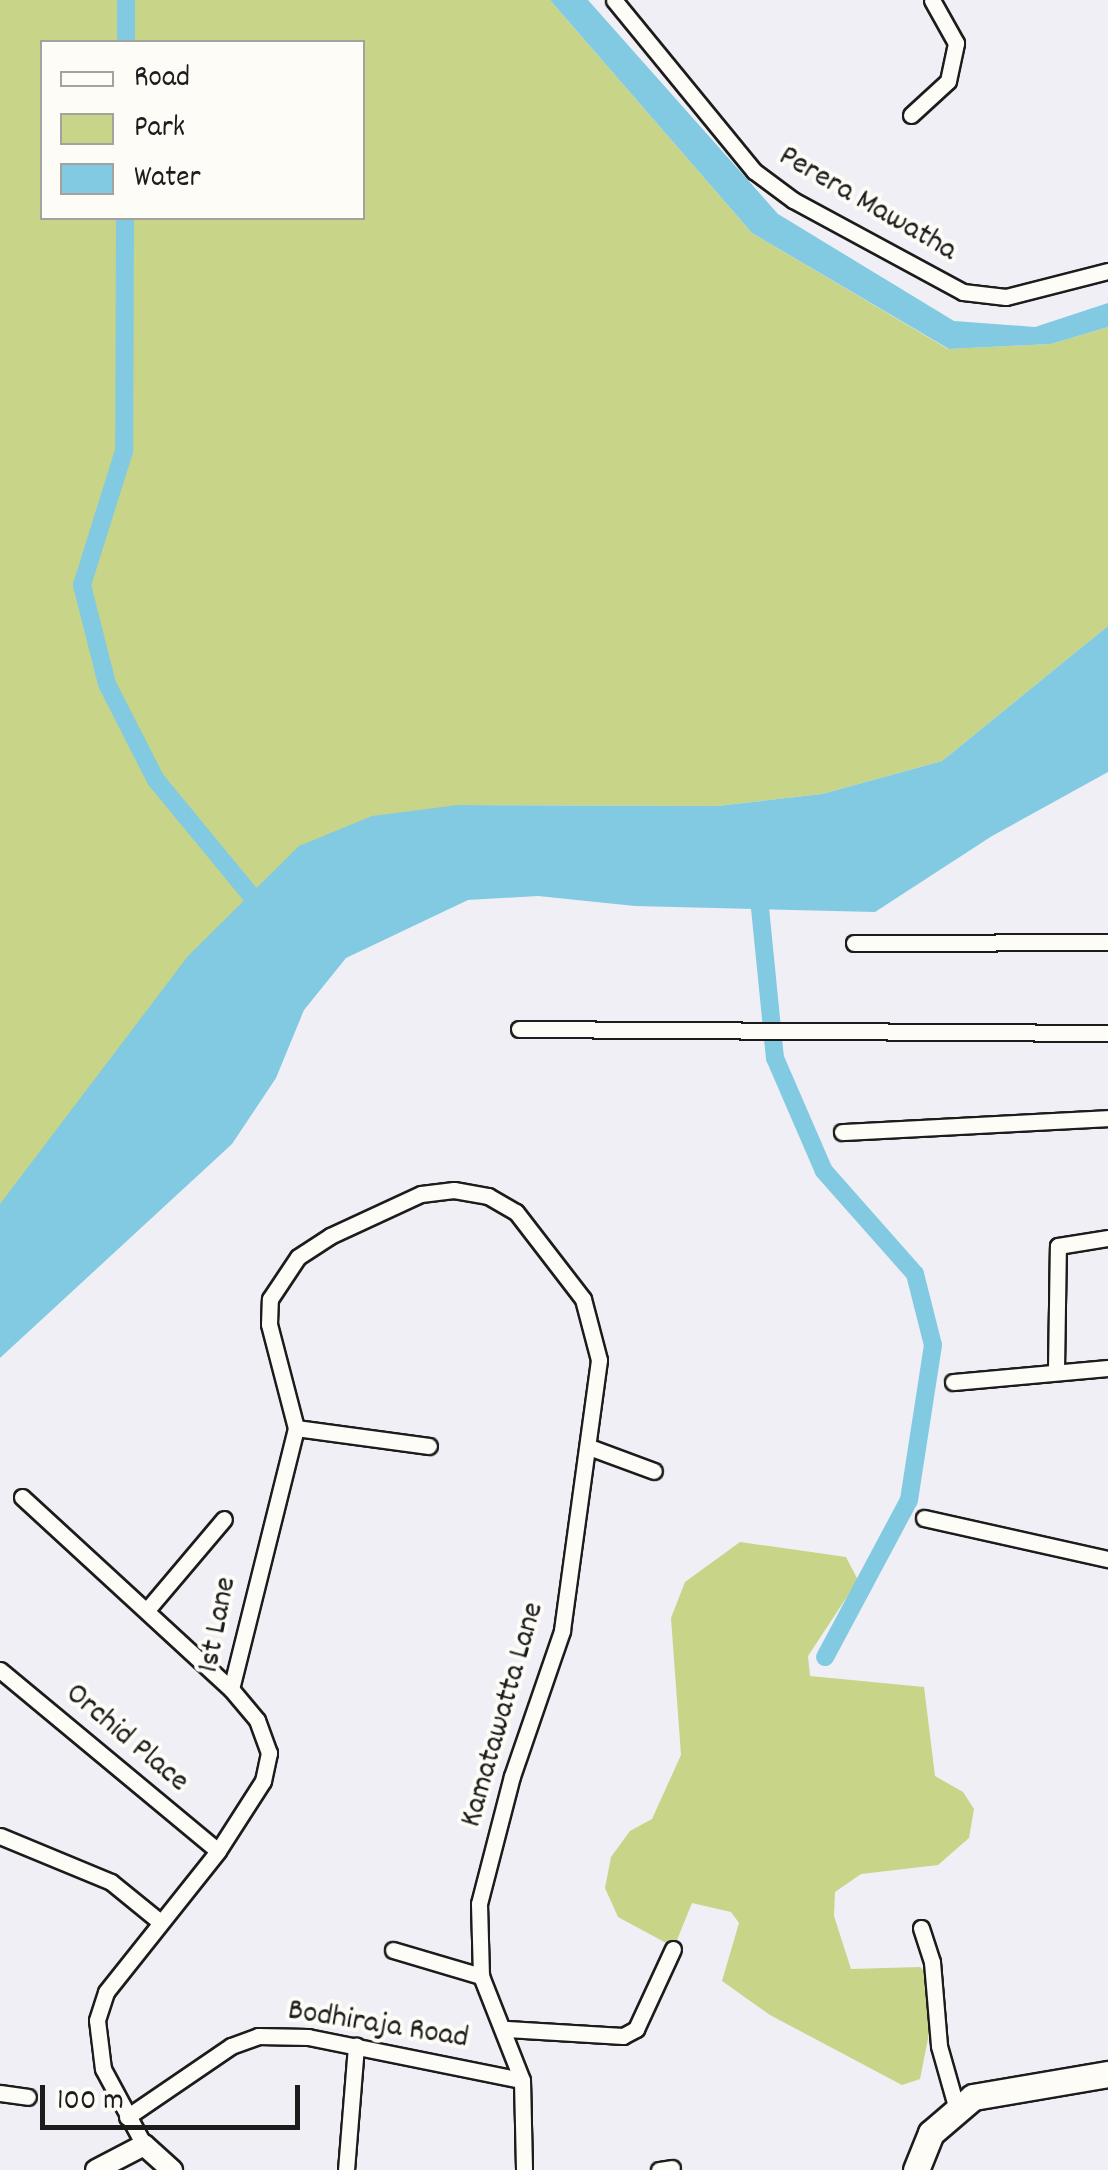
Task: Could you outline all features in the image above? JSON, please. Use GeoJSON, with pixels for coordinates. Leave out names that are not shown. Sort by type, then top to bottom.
{"type":"FeatureCollection","features":[{"type":"Feature","properties":{"kind":"main road"},"geometry":{"type":"LineString","coordinates":[[916,2170],[931,2133],[956,2106],[992,2093],[1108,2074]]}},
{"type":"Feature","properties":{"kind":"street","name":"Perera Mawatha"},"geometry":{"type":"LineString","coordinates":[[614,0],[754,171],[793,200],[962,292],[1006,297],[1108,271]]}},
{"type":"Feature","properties":{"kind":"street"},"geometry":{"type":"LineString","coordinates":[[910,115],[948,81],[956,43],[932,0]]}},
{"type":"Feature","properties":{"kind":"street"},"geometry":{"type":"LineString","coordinates":[[854,943],[1108,942]]}},
{"type":"Feature","properties":{"kind":"street"},"geometry":{"type":"LineString","coordinates":[[519,1029],[1108,1032]]}},
{"type":"Feature","properties":{"kind":"street"},"geometry":{"type":"LineString","coordinates":[[842,1132],[1108,1118]]}},
{"type":"Feature","properties":{"kind":"street","name":"1st Lane"},"geometry":{"type":"LineString","coordinates":[[144,2145],[103,2069],[97,2020],[106,1992],[218,1851],[263,1782],[269,1753],[257,1720],[231,1688],[296,1428],[269,1324],[270,1299],[298,1257],[421,1194]]}},
{"type":"Feature","properties":{"kind":"street","name":"Kamatawatta Lane"},"geometry":{"type":"LineString","coordinates":[[421,1194],[488,1196],[516,1212],[583,1299],[598,1360],[590,1447],[562,1630],[512,1776],[479,1904],[481,1976],[507,2029],[522,2080],[524,2170]]}},
{"type":"Feature","properties":{"kind":"street"},"geometry":{"type":"LineString","coordinates":[[1056,1369],[1058,1246],[1108,1238]]}},
{"type":"Feature","properties":{"kind":"street"},"geometry":{"type":"LineString","coordinates":[[953,1382],[1056,1369],[1108,1368]]}},
{"type":"Feature","properties":{"kind":"street"},"geometry":{"type":"LineString","coordinates":[[296,1428],[429,1446]]}},
{"type":"Feature","properties":{"kind":"street"},"geometry":{"type":"LineString","coordinates":[[590,1447],[654,1471]]}},
{"type":"Feature","properties":{"kind":"street"},"geometry":{"type":"LineString","coordinates":[[22,1498],[231,1688]]}},
{"type":"Feature","properties":{"kind":"street"},"geometry":{"type":"LineString","coordinates":[[924,1518],[1108,1559]]}},
{"type":"Feature","properties":{"kind":"street"},"geometry":{"type":"LineString","coordinates":[[147,1610],[224,1519]]}},
{"type":"Feature","properties":{"kind":"street","name":"Orchid Place"},"geometry":{"type":"LineString","coordinates":[[0,1670],[218,1851]]}},
{"type":"Feature","properties":{"kind":"street"},"geometry":{"type":"LineString","coordinates":[[0,1836],[111,1882],[159,1921]]}},
{"type":"Feature","properties":{"kind":"street"},"geometry":{"type":"LineString","coordinates":[[921,1928],[932,1962],[939,2046],[956,2106]]}},
{"type":"Feature","properties":{"kind":"street"},"geometry":{"type":"LineString","coordinates":[[507,2029],[622,2036],[636,2029],[673,1948]]}},
{"type":"Feature","properties":{"kind":"street"},"geometry":{"type":"LineString","coordinates":[[393,1950],[481,1976]]}},
{"type":"Feature","properties":{"kind":"street","name":"Bodhiraja Road"},"geometry":{"type":"LineString","coordinates":[[127,2117],[231,2046],[258,2036],[356,2044],[522,2080]]}},
{"type":"Feature","properties":{"kind":"street"},"geometry":{"type":"LineString","coordinates":[[346,2170],[356,2044]]}},
{"type":"Feature","properties":{"kind":"street"},"geometry":{"type":"LineString","coordinates":[[0,2093],[28,2096]]}},
{"type":"Feature","properties":{"kind":"street"},"geometry":{"type":"LineString","coordinates":[[96,2170],[144,2145],[172,2170]]}},
{"type":"Feature","properties":{"kind":"green space"},"geometry":{"type":"Polygon","coordinates":[[[0,0],[550,0],[752,233],[948,349],[1051,344],[1108,327],[1108,626],[942,761],[822,794],[717,806],[458,805],[0,1204],[0,0]]]}},
{"type":"Feature","properties":{"kind":"green space"},"geometry":{"type":"Polygon","coordinates":[[[740,1542],[846,1557],[858,1580],[808,1656],[810,1676],[924,1687],[935,1776],[963,1792],[974,1809],[969,1838],[938,1865],[861,1874],[835,1892],[834,1916],[851,1969],[920,1967],[938,1988],[920,2079],[902,2085],[770,2015],[722,1981],[739,1923],[731,1912],[692,1903],[677,1940],[668,1944],[618,1917],[605,1888],[611,1857],[630,1831],[652,1819],[681,1755],[671,1618],[685,1582],[740,1542]]]}},
{"type":"Feature","properties":{"kind":"water"},"geometry":{"type":"Polygon","coordinates":[[[550,0],[588,0],[778,214],[954,321],[1035,327],[1108,303],[1108,327],[1051,344],[949,349],[752,233],[550,0]]]}},
{"type":"Feature","properties":{"kind":"water"},"geometry":{"type":"Polygon","coordinates":[[[1108,626],[1108,772],[992,836],[875,912],[635,906],[538,896],[468,900],[346,958],[304,1010],[276,1078],[232,1144],[0,1358],[0,1204],[188,956],[299,846],[372,816],[458,805],[717,806],[822,794],[942,761],[1108,626]]]}},
{"type":"Feature","properties":{"kind":"waterway"},"geometry":{"type":"LineString","coordinates":[[126,0],[126,40]]}},
{"type":"Feature","properties":{"kind":"waterway"},"geometry":{"type":"LineString","coordinates":[[125,220],[124,451],[82,585],[107,684],[156,780],[250,894]]}},
{"type":"Feature","properties":{"kind":"waterway"},"geometry":{"type":"LineString","coordinates":[[758,888],[775,1058],[824,1171],[915,1274],[933,1345],[909,1500],[825,1657]]}}]}
